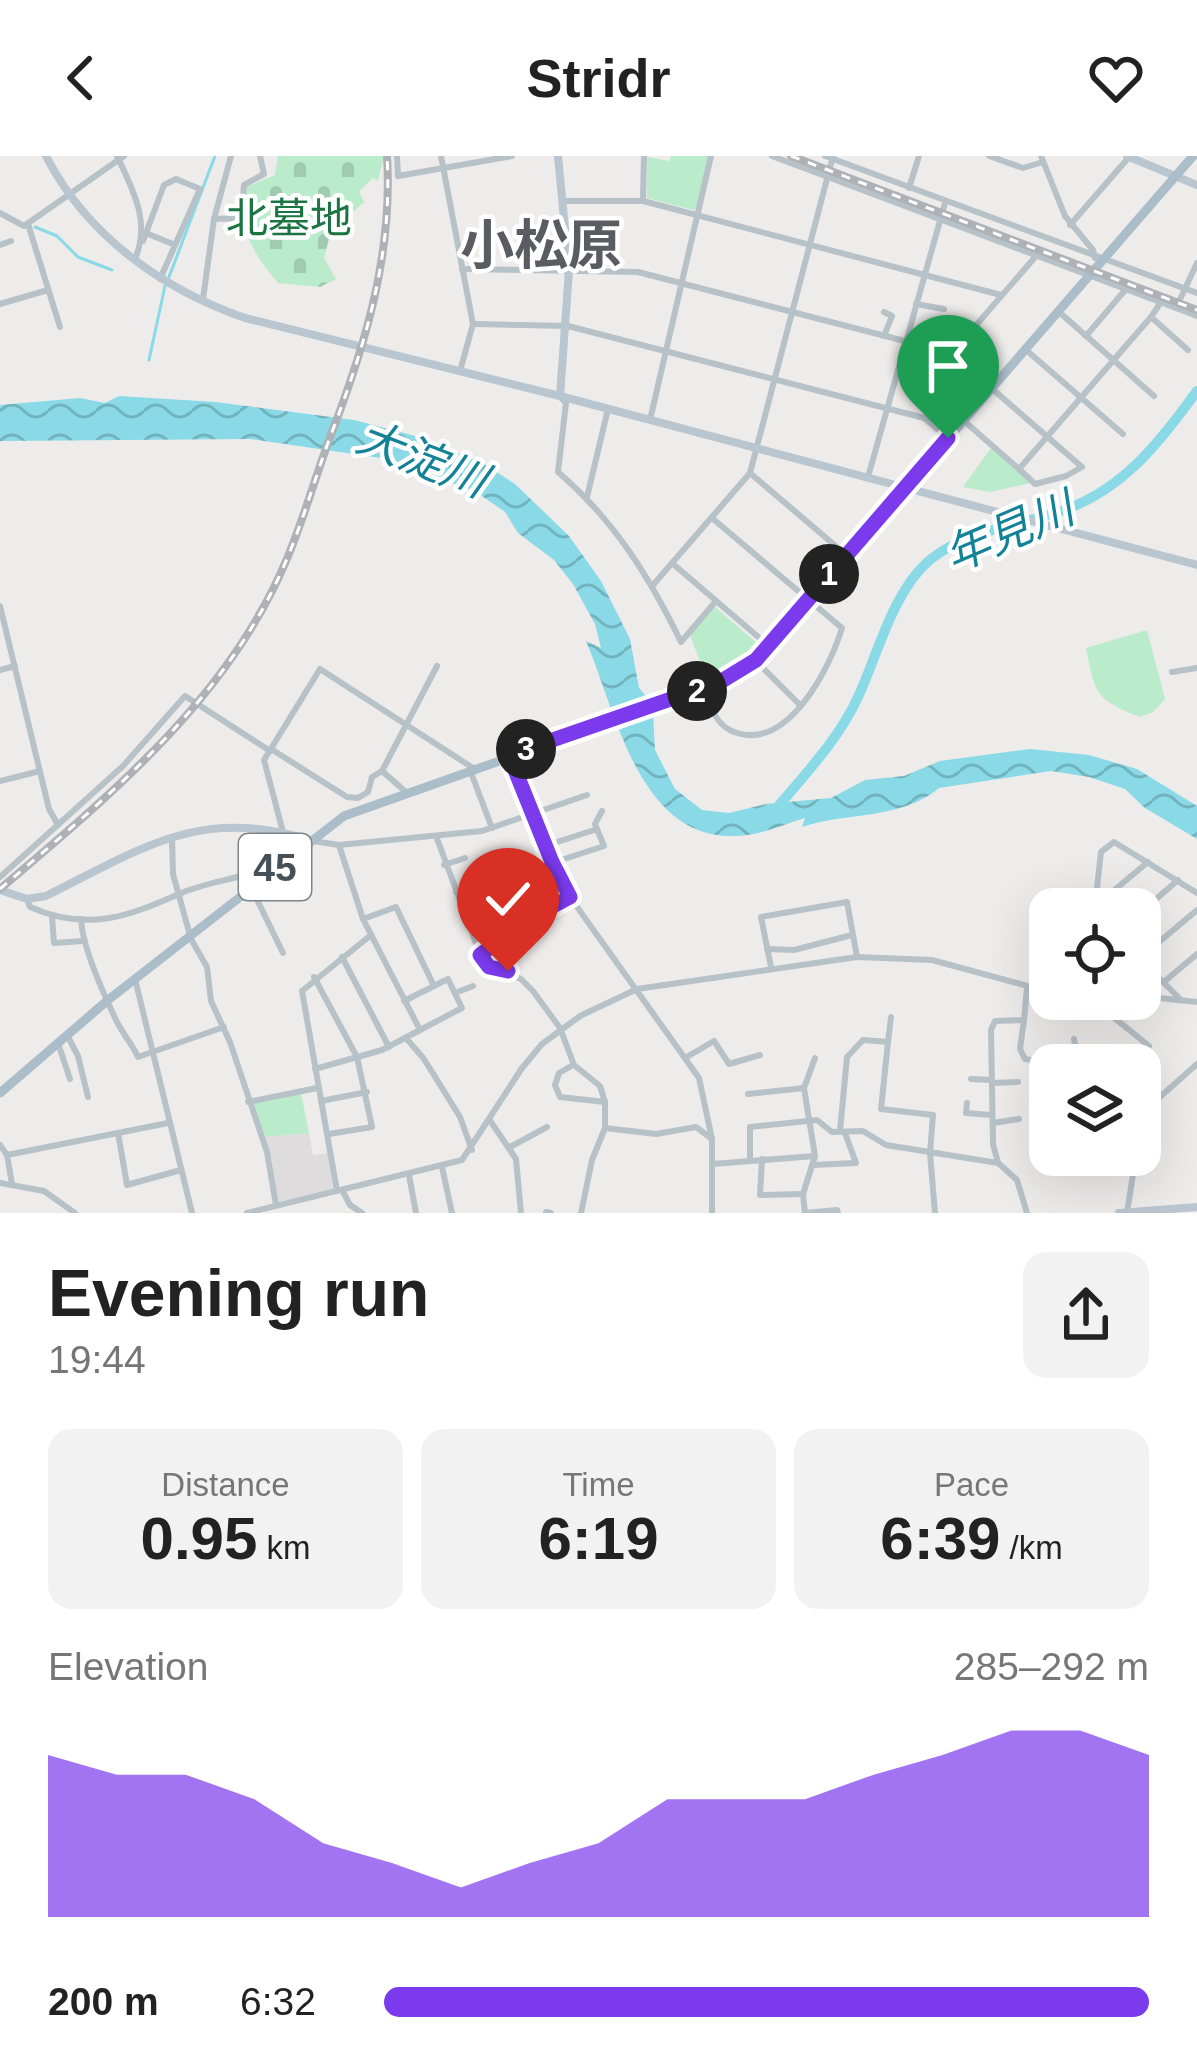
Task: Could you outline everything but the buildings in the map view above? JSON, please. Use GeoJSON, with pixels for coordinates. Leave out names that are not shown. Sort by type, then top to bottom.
{"type":"FeatureCollection","features":[{"type":"Feature","properties":{"kind":"main road","name":"45"},"geometry":{"type":"LineString","coordinates":[[0,1093],[191,933],[344,816],[683,695],[738,672],[770,647],[845,554],[1192,156]]}},
{"type":"Feature","properties":{"kind":"street"},"geometry":{"type":"LineString","coordinates":[[46,156],[69,196],[134,261],[203,303],[1197,565]]}},
{"type":"Feature","properties":{"kind":"street"},"geometry":{"type":"LineString","coordinates":[[203,303],[214,219],[231,170],[231,156]]}},
{"type":"Feature","properties":{"kind":"street"},"geometry":{"type":"LineString","coordinates":[[214,219],[241,218],[244,185],[264,174],[260,156]]}},
{"type":"Feature","properties":{"kind":"street"},"geometry":{"type":"LineString","coordinates":[[397,156],[398,176],[512,156]]}},
{"type":"Feature","properties":{"kind":"street"},"geometry":{"type":"LineString","coordinates":[[440,156],[472,324],[460,371]]}},
{"type":"Feature","properties":{"kind":"street"},"geometry":{"type":"LineString","coordinates":[[558,156],[569,270],[560,396],[566,404],[558,472],[625,541],[681,642],[716,601]]}},
{"type":"Feature","properties":{"kind":"street"},"geometry":{"type":"LineString","coordinates":[[643,200],[644,156]]}},
{"type":"Feature","properties":{"kind":"street"},"geometry":{"type":"LineString","coordinates":[[650,420],[711,156]]}},
{"type":"Feature","properties":{"kind":"street"},"geometry":{"type":"LineString","coordinates":[[772,156],[1197,316]]}},
{"type":"Feature","properties":{"kind":"street"},"geometry":{"type":"LineString","coordinates":[[909,188],[920,156]]}},
{"type":"Feature","properties":{"kind":"street"},"geometry":{"type":"LineString","coordinates":[[989,156],[1023,168],[1042,159],[1070,225],[1100,258]]}},
{"type":"Feature","properties":{"kind":"street"},"geometry":{"type":"LineString","coordinates":[[1070,225],[1129,156],[1197,185]]}},
{"type":"Feature","properties":{"kind":"street"},"geometry":{"type":"LineString","coordinates":[[653,585],[750,472],[830,157],[1197,292]]}},
{"type":"Feature","properties":{"kind":"street"},"geometry":{"type":"LineString","coordinates":[[0,213],[24,226],[120,158],[137,194],[144,237]]}},
{"type":"Feature","properties":{"kind":"street"},"geometry":{"type":"LineString","coordinates":[[134,261],[164,185],[176,178],[200,189],[162,280]]}},
{"type":"Feature","properties":{"kind":"street"},"geometry":{"type":"LineString","coordinates":[[564,201],[643,200],[1001,295]]}},
{"type":"Feature","properties":{"kind":"street"},"geometry":{"type":"LineString","coordinates":[[868,478],[945,203]]}},
{"type":"Feature","properties":{"kind":"street"},"geometry":{"type":"LineString","coordinates":[[28,224],[60,327]]}},
{"type":"Feature","properties":{"kind":"street"},"geometry":{"type":"LineString","coordinates":[[144,237],[175,245]]}},
{"type":"Feature","properties":{"kind":"street"},"geometry":{"type":"LineString","coordinates":[[0,244],[11,241]]}},
{"type":"Feature","properties":{"kind":"street"},"geometry":{"type":"LineString","coordinates":[[951,353],[1036,256]]}},
{"type":"Feature","properties":{"kind":"street"},"geometry":{"type":"LineString","coordinates":[[1176,308],[1197,263]]}},
{"type":"Feature","properties":{"kind":"street"},"geometry":{"type":"LineString","coordinates":[[462,268],[638,272],[951,353],[1082,467],[1035,484],[963,420]]}},
{"type":"Feature","properties":{"kind":"street"},"geometry":{"type":"LineString","coordinates":[[1086,336],[1126,289]]}},
{"type":"Feature","properties":{"kind":"street"},"geometry":{"type":"LineString","coordinates":[[0,304],[48,290]]}},
{"type":"Feature","properties":{"kind":"street"},"geometry":{"type":"LineString","coordinates":[[1019,469],[1161,302]]}},
{"type":"Feature","properties":{"kind":"street"},"geometry":{"type":"LineString","coordinates":[[916,304],[944,309]]}},
{"type":"Feature","properties":{"kind":"street"},"geometry":{"type":"LineString","coordinates":[[1058,311],[1154,396]]}},
{"type":"Feature","properties":{"kind":"street"},"geometry":{"type":"LineString","coordinates":[[884,312],[892,316],[884,336]]}},
{"type":"Feature","properties":{"kind":"street"},"geometry":{"type":"LineString","coordinates":[[1151,317],[1188,350]]}},
{"type":"Feature","properties":{"kind":"street"},"geometry":{"type":"LineString","coordinates":[[472,324],[568,326],[925,418],[948,438]]}},
{"type":"Feature","properties":{"kind":"street"},"geometry":{"type":"LineString","coordinates":[[1025,349],[1123,434]]}},
{"type":"Feature","properties":{"kind":"street"},"geometry":{"type":"LineString","coordinates":[[587,497],[608,409]]}},
{"type":"Feature","properties":{"kind":"street"},"geometry":{"type":"LineString","coordinates":[[750,472],[845,554]]}},
{"type":"Feature","properties":{"kind":"street"},"geometry":{"type":"LineString","coordinates":[[672,563],[770,647],[771,653],[759,664],[709,698],[718,721],[728,730],[755,736],[781,728],[802,706],[842,632],[809,598],[712,518]]}},
{"type":"Feature","properties":{"kind":"street"},"geometry":{"type":"LineString","coordinates":[[0,606],[49,809],[58,825]]}},
{"type":"Feature","properties":{"kind":"street"},"geometry":{"type":"LineString","coordinates":[[759,664],[802,706]]}},
{"type":"Feature","properties":{"kind":"street"},"geometry":{"type":"LineString","coordinates":[[0,670],[15,666]]}},
{"type":"Feature","properties":{"kind":"street"},"geometry":{"type":"LineString","coordinates":[[0,878],[122,766],[185,696],[352,799],[368,792],[371,776],[382,771],[437,666]]}},
{"type":"Feature","properties":{"kind":"street"},"geometry":{"type":"LineString","coordinates":[[1172,672],[1197,668]]}},
{"type":"Feature","properties":{"kind":"street"},"geometry":{"type":"LineString","coordinates":[[283,832],[264,770],[270,750],[320,669],[471,768],[492,828]]}},
{"type":"Feature","properties":{"kind":"street"},"geometry":{"type":"LineString","coordinates":[[509,755],[570,897],[686,1058],[703,1090],[712,1139],[712,1213]]}},
{"type":"Feature","properties":{"kind":"street"},"geometry":{"type":"LineString","coordinates":[[0,781],[40,771]]}},
{"type":"Feature","properties":{"kind":"street"},"geometry":{"type":"LineString","coordinates":[[382,771],[406,792]]}},
{"type":"Feature","properties":{"kind":"street"},"geometry":{"type":"LineString","coordinates":[[0,890],[27,899],[46,896],[172,835],[212,828],[283,832],[339,845],[492,828],[587,795]]}},
{"type":"Feature","properties":{"kind":"street"},"geometry":{"type":"LineString","coordinates":[[552,862],[604,846],[595,824],[602,811]]}},
{"type":"Feature","properties":{"kind":"street"},"geometry":{"type":"LineString","coordinates":[[545,846],[597,830]]}},
{"type":"Feature","properties":{"kind":"street"},"geometry":{"type":"LineString","coordinates":[[172,835],[179,894],[207,967],[211,1000],[271,1164],[276,1205]]}},
{"type":"Feature","properties":{"kind":"street"},"geometry":{"type":"LineString","coordinates":[[436,836],[480,955],[489,967],[521,979],[560,1028],[574,1065],[592,1077],[605,1102],[605,1128],[592,1160],[581,1213]]}},
{"type":"Feature","properties":{"kind":"street"},"geometry":{"type":"LineString","coordinates":[[1100,888],[1101,852],[1114,842],[1197,893]]}},
{"type":"Feature","properties":{"kind":"street"},"geometry":{"type":"LineString","coordinates":[[339,845],[363,919],[420,1030]]}},
{"type":"Feature","properties":{"kind":"street"},"geometry":{"type":"LineString","coordinates":[[444,865],[465,858]]}},
{"type":"Feature","properties":{"kind":"street"},"geometry":{"type":"LineString","coordinates":[[1119,888],[1149,861]]}},
{"type":"Feature","properties":{"kind":"street"},"geometry":{"type":"LineString","coordinates":[[27,899],[30,907],[52,914],[81,919],[124,917],[179,894],[245,875],[283,952]]}},
{"type":"Feature","properties":{"kind":"street"},"geometry":{"type":"LineString","coordinates":[[1161,895],[1178,880]]}},
{"type":"Feature","properties":{"kind":"street"},"geometry":{"type":"LineString","coordinates":[[456,892],[484,881],[490,894]]}},
{"type":"Feature","properties":{"kind":"street"},"geometry":{"type":"LineString","coordinates":[[480,955],[525,921],[570,897]]}},
{"type":"Feature","properties":{"kind":"street"},"geometry":{"type":"LineString","coordinates":[[771,967],[761,917],[847,902],[857,957]]}},
{"type":"Feature","properties":{"kind":"street"},"geometry":{"type":"LineString","coordinates":[[363,919],[395,907],[434,986]]}},
{"type":"Feature","properties":{"kind":"street"},"geometry":{"type":"LineString","coordinates":[[1161,941],[1197,910]]}},
{"type":"Feature","properties":{"kind":"street"},"geometry":{"type":"LineString","coordinates":[[52,914],[54,943],[83,941]]}},
{"type":"Feature","properties":{"kind":"street"},"geometry":{"type":"LineString","coordinates":[[81,919],[83,941],[138,1057],[224,1027]]}},
{"type":"Feature","properties":{"kind":"street"},"geometry":{"type":"LineString","coordinates":[[346,1213],[317,1088],[302,991],[371,935]]}},
{"type":"Feature","properties":{"kind":"street"},"geometry":{"type":"LineString","coordinates":[[767,949],[794,950],[852,935]]}},
{"type":"Feature","properties":{"kind":"street"},"geometry":{"type":"LineString","coordinates":[[1165,981],[1197,954]]}},
{"type":"Feature","properties":{"kind":"street"},"geometry":{"type":"LineString","coordinates":[[342,957],[388,1047]]}},
{"type":"Feature","properties":{"kind":"street"},"geometry":{"type":"LineString","coordinates":[[247,1213],[463,1160],[522,1067],[560,1028],[637,988],[857,957],[932,960],[1027,988],[1020,1049],[1029,1060]]}},
{"type":"Feature","properties":{"kind":"street"},"geometry":{"type":"LineString","coordinates":[[314,977],[357,1057],[372,1127],[329,1134]]}},
{"type":"Feature","properties":{"kind":"street"},"geometry":{"type":"LineString","coordinates":[[1161,977],[1180,1000]]}},
{"type":"Feature","properties":{"kind":"street"},"geometry":{"type":"LineString","coordinates":[[135,979],[192,1213]]}},
{"type":"Feature","properties":{"kind":"street"},"geometry":{"type":"LineString","coordinates":[[315,1069],[388,1047],[462,1008],[448,980],[404,1001]]}},
{"type":"Feature","properties":{"kind":"street"},"geometry":{"type":"LineString","coordinates":[[455,993],[473,986]]}},
{"type":"Feature","properties":{"kind":"street"},"geometry":{"type":"LineString","coordinates":[[1161,998],[1197,1002]]}},
{"type":"Feature","properties":{"kind":"street"},"geometry":{"type":"LineString","coordinates":[[891,1017],[881,1109],[933,1115],[930,1153],[935,1213]]}},
{"type":"Feature","properties":{"kind":"street"},"geometry":{"type":"LineString","coordinates":[[998,1163],[993,1119],[994,1021],[1024,1020]]}},
{"type":"Feature","properties":{"kind":"street"},"geometry":{"type":"LineString","coordinates":[[1117,1020],[1147,1044]]}},
{"type":"Feature","properties":{"kind":"street"},"geometry":{"type":"LineString","coordinates":[[406,1038],[460,1118],[472,1150]]}},
{"type":"Feature","properties":{"kind":"street"},"geometry":{"type":"LineString","coordinates":[[63,1039],[70,1079]]}},
{"type":"Feature","properties":{"kind":"street"},"geometry":{"type":"LineString","coordinates":[[63,1039],[78,1056],[88,1097]]}},
{"type":"Feature","properties":{"kind":"street"},"geometry":{"type":"LineString","coordinates":[[1075,1039],[1076,1044]]}},
{"type":"Feature","properties":{"kind":"street"},"geometry":{"type":"LineString","coordinates":[[712,1164],[751,1159],[856,1163],[842,1132],[847,1057],[863,1040],[888,1042]]}},
{"type":"Feature","properties":{"kind":"street"},"geometry":{"type":"LineString","coordinates":[[686,1058],[714,1041],[729,1064],[760,1054]]}},
{"type":"Feature","properties":{"kind":"street"},"geometry":{"type":"LineString","coordinates":[[815,1058],[804,1088],[814,1161],[802,1194],[805,1213],[838,1213]]}},
{"type":"Feature","properties":{"kind":"street"},"geometry":{"type":"LineString","coordinates":[[1161,1093],[1197,1064]]}},
{"type":"Feature","properties":{"kind":"street"},"geometry":{"type":"LineString","coordinates":[[574,1065],[559,1073],[555,1085],[560,1096],[605,1102]]}},
{"type":"Feature","properties":{"kind":"street"},"geometry":{"type":"LineString","coordinates":[[971,1079],[1018,1082]]}},
{"type":"Feature","properties":{"kind":"street"},"geometry":{"type":"LineString","coordinates":[[248,1102],[317,1088]]}},
{"type":"Feature","properties":{"kind":"street"},"geometry":{"type":"LineString","coordinates":[[748,1094],[804,1088]]}},
{"type":"Feature","properties":{"kind":"street"},"geometry":{"type":"LineString","coordinates":[[321,1101],[367,1092]]}},
{"type":"Feature","properties":{"kind":"street"},"geometry":{"type":"LineString","coordinates":[[967,1103],[966,1113],[1018,1119]]}},
{"type":"Feature","properties":{"kind":"street"},"geometry":{"type":"LineString","coordinates":[[489,1119],[520,1171],[521,1213]]}},
{"type":"Feature","properties":{"kind":"street"},"geometry":{"type":"LineString","coordinates":[[751,1159],[750,1127],[812,1120],[832,1132],[863,1131],[886,1145],[998,1163],[1017,1180],[1028,1213]]}},
{"type":"Feature","properties":{"kind":"street"},"geometry":{"type":"LineString","coordinates":[[7,1155],[169,1123]]}},
{"type":"Feature","properties":{"kind":"street"},"geometry":{"type":"LineString","coordinates":[[509,1147],[547,1127]]}},
{"type":"Feature","properties":{"kind":"street"},"geometry":{"type":"LineString","coordinates":[[605,1128],[656,1134],[696,1127],[712,1139]]}},
{"type":"Feature","properties":{"kind":"street"},"geometry":{"type":"LineString","coordinates":[[118,1132],[127,1185],[182,1170]]}},
{"type":"Feature","properties":{"kind":"street"},"geometry":{"type":"LineString","coordinates":[[0,1145],[7,1155],[12,1184]]}},
{"type":"Feature","properties":{"kind":"street"},"geometry":{"type":"LineString","coordinates":[[762,1159],[760,1195],[802,1194]]}},
{"type":"Feature","properties":{"kind":"street"},"geometry":{"type":"LineString","coordinates":[[442,1167],[452,1213]]}},
{"type":"Feature","properties":{"kind":"street"},"geometry":{"type":"LineString","coordinates":[[410,1175],[416,1213]]}},
{"type":"Feature","properties":{"kind":"street"},"geometry":{"type":"LineString","coordinates":[[1132,1176],[1125,1213],[1197,1207]]}},
{"type":"Feature","properties":{"kind":"street"},"geometry":{"type":"LineString","coordinates":[[0,1183],[44,1191],[75,1213]]}},
{"type":"Feature","properties":{"kind":"street"},"geometry":{"type":"LineString","coordinates":[[341,1192],[362,1213]]}},
{"type":"Feature","properties":{"kind":"street"},"geometry":{"type":"LineString","coordinates":[[306,1198],[310,1213]]}},
{"type":"Feature","properties":{"kind":"street"},"geometry":{"type":"LineString","coordinates":[[1179,1208],[1189,1213]]}},
{"type":"Feature","properties":{"kind":"shaded area"},"geometry":{"type":"Polygon","coordinates":[[[309,1133],[313,1155],[329,1153],[333,1190],[278,1202],[264,1137],[309,1133]]]}},
{"type":"Feature","properties":{"kind":"green space","name":"北墓地"},"geometry":{"type":"Polygon","coordinates":[[[278,156],[384,156],[378,181],[373,178],[359,191],[364,202],[331,231],[324,258],[336,279],[320,287],[278,283],[249,239],[247,187],[275,175],[278,156]]]}},
{"type":"Feature","properties":{"kind":"green space"},"geometry":{"type":"Polygon","coordinates":[[[671,156],[709,156],[693,210],[647,198],[647,157],[669,161],[671,156]]]}},
{"type":"Feature","properties":{"kind":"green space"},"geometry":{"type":"Polygon","coordinates":[[[991,448],[1031,483],[990,492],[963,487],[991,448]]]}},
{"type":"Feature","properties":{"kind":"green space"},"geometry":{"type":"Polygon","coordinates":[[[715,607],[759,645],[735,664],[705,675],[690,635],[715,607]]]}},
{"type":"Feature","properties":{"kind":"green space"},"geometry":{"type":"Polygon","coordinates":[[[1147,630],[1165,699],[1140,717],[1100,693],[1086,648],[1147,630]]]}},
{"type":"Feature","properties":{"kind":"green space"},"geometry":{"type":"Polygon","coordinates":[[[301,1093],[309,1133],[264,1137],[253,1103],[301,1093]]]}},
{"type":"Feature","properties":{"kind":"water","name":"大淀川"},"geometry":{"type":"Polygon","coordinates":[[[119,396],[215,402],[354,420],[419,437],[481,462],[515,484],[569,536],[601,581],[630,639],[639,688],[653,713],[655,750],[675,789],[702,810],[729,813],[831,798],[865,780],[904,776],[940,761],[1030,749],[1089,755],[1137,769],[1197,806],[1197,839],[1145,808],[1125,789],[1051,771],[939,788],[891,810],[802,827],[805,818],[743,836],[701,831],[674,816],[652,793],[620,733],[586,641],[601,648],[595,624],[554,560],[518,533],[505,512],[475,491],[381,458],[250,439],[0,441],[0,405],[80,398],[105,403],[119,396]]]}},
{"type":"Feature","properties":{"kind":"waterway"},"geometry":{"type":"LineString","coordinates":[[169,277],[215,156]]}},
{"type":"Feature","properties":{"kind":"waterway"},"geometry":{"type":"LineString","coordinates":[[35,227],[57,236],[78,257],[112,270]]}},
{"type":"Feature","properties":{"kind":"waterway"},"geometry":{"type":"LineString","coordinates":[[149,360],[165,286]]}},
{"type":"Feature","properties":{"kind":"waterway","name":"年見川"},"geometry":{"type":"LineString","coordinates":[[776,809],[841,727],[896,605],[931,559],[959,542],[1052,514],[1097,494],[1152,449],[1197,391]]}},
{"type":"Feature","properties":{"kind":"railway"},"geometry":{"type":"LineString","coordinates":[[0,889],[162,742],[199,701],[262,611],[299,529],[366,331],[386,228],[387,156]]}},
{"type":"Feature","properties":{"kind":"railway"},"geometry":{"type":"LineString","coordinates":[[791,156],[1197,310]]}},
{"type":"Feature","properties":{"kind":"district","name":"小松原"},"geometry":{"type":"Point","coordinates":[541,245]}},
{"type":"Feature","properties":{"kind":"route"},"geometry":{"type":"LineString","coordinates":[[508,971],[489,967],[480,955],[525,921],[570,897],[509,755],[720,682],[756,660],[948,438]]}}]}
